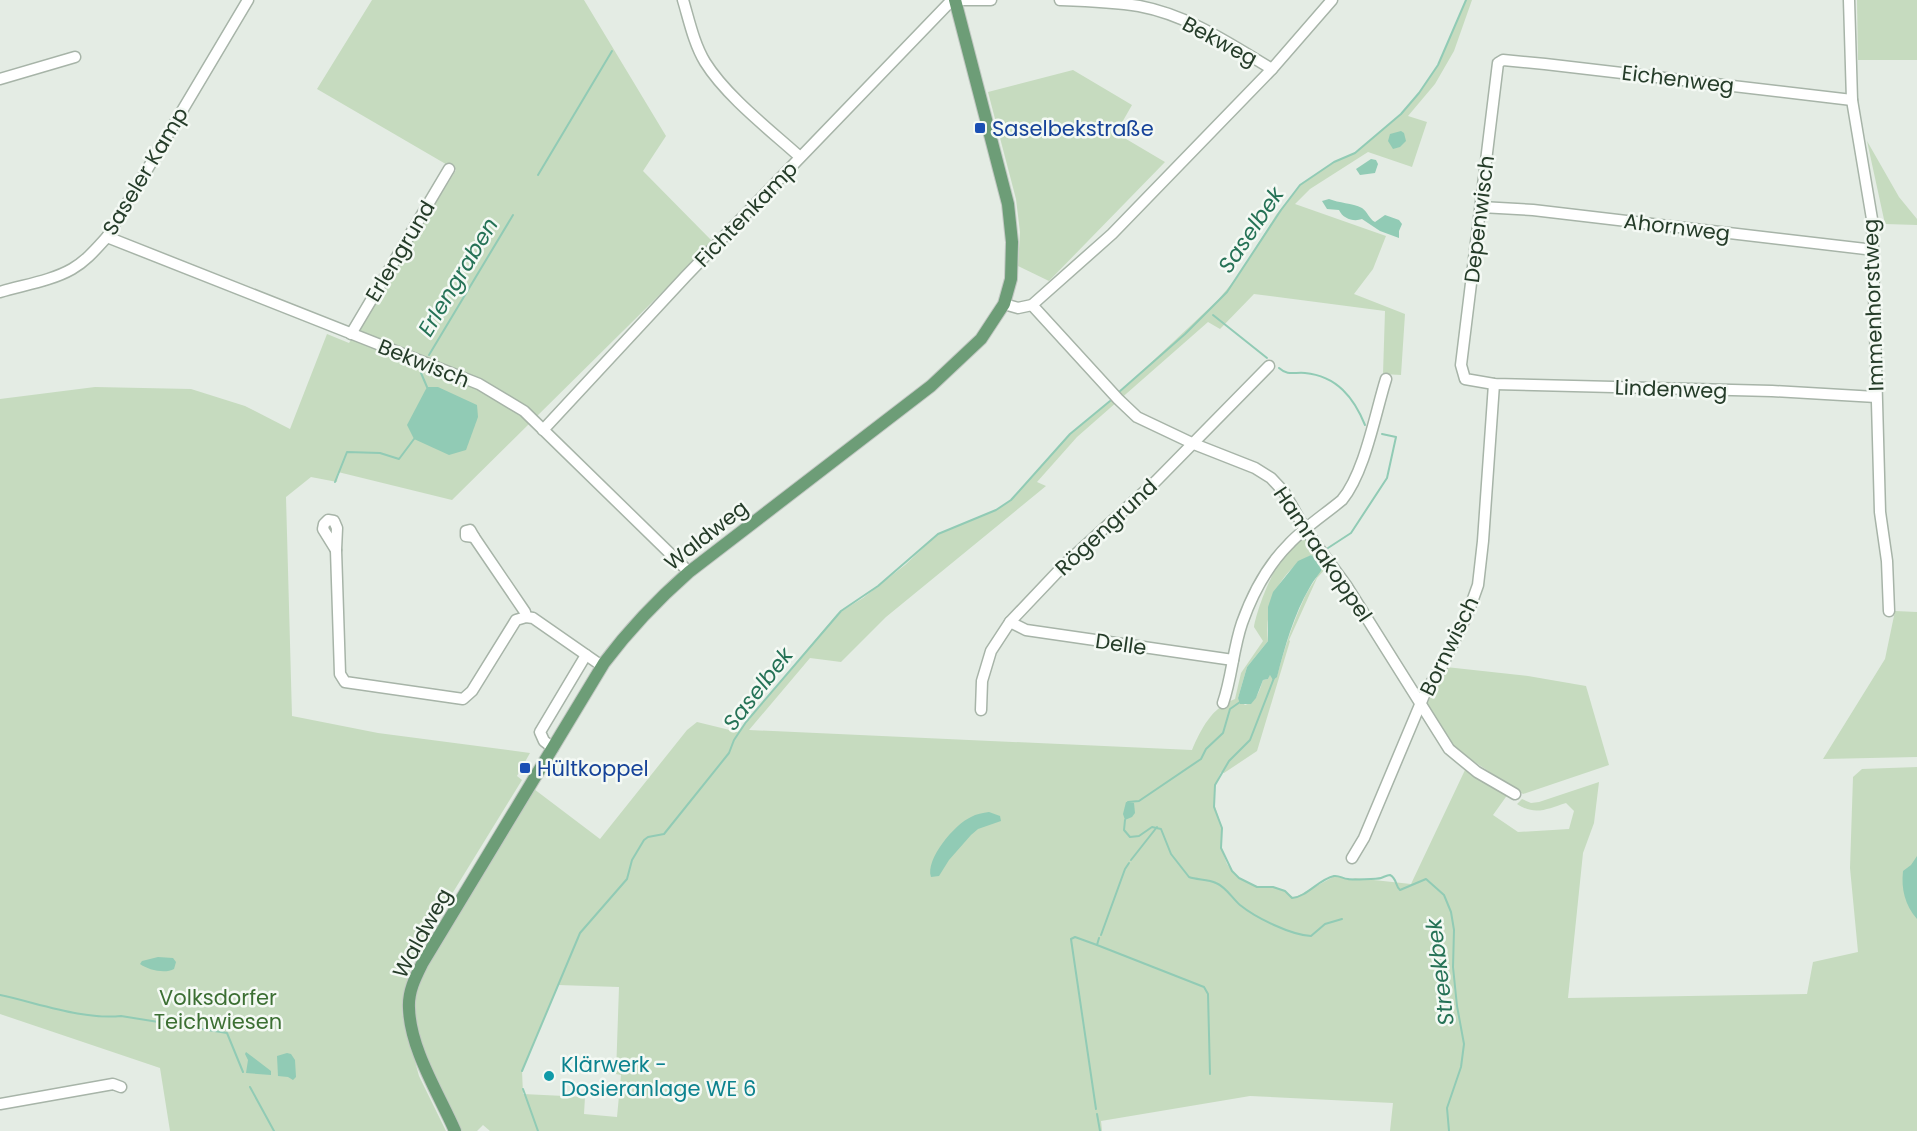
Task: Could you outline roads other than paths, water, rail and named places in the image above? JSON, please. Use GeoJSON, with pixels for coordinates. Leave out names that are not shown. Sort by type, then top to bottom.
{"type":"FeatureCollection","features":[{"type":"Feature","properties":{"kind":"main road","name":"Waldweg"},"geometry":{"type":"LineString","coordinates":[[455,1131],[415,1042],[409,1008],[412,985],[422,964],[602,666],[627,632],[653,603],[689,572],[931,386],[981,339],[1004,304],[1011,279],[1012,242],[1008,204],[953,0]]}},
{"type":"Feature","properties":{"kind":"street","name":"Saseler Kamp"},"geometry":{"type":"LineString","coordinates":[[0,292],[44,280],[72,269],[87,258],[107,237],[248,0]]}},
{"type":"Feature","properties":{"kind":"street"},"geometry":{"type":"LineString","coordinates":[[683,0],[704,61],[724,87],[800,157]]}},
{"type":"Feature","properties":{"kind":"street","name":"Fichtenkamp"},"geometry":{"type":"LineString","coordinates":[[543,430],[686,276],[953,0]]}},
{"type":"Feature","properties":{"kind":"street"},"geometry":{"type":"LineString","coordinates":[[960,0],[991,0]]}},
{"type":"Feature","properties":{"kind":"street","name":"Bekweg"},"geometry":{"type":"LineString","coordinates":[[1060,0],[1139,6],[1180,18],[1207,30],[1272,69]]}},
{"type":"Feature","properties":{"kind":"street"},"geometry":{"type":"LineString","coordinates":[[1004,304],[1018,308],[1032,305],[1112,234],[1272,69],[1332,0]]}},
{"type":"Feature","properties":{"kind":"street","name":"Immenhorstweg"},"geometry":{"type":"LineString","coordinates":[[1849,0],[1852,100],[1872,219],[1880,512],[1887,561],[1889,611]]}},
{"type":"Feature","properties":{"kind":"street"},"geometry":{"type":"LineString","coordinates":[[0,79],[75,57]]}},
{"type":"Feature","properties":{"kind":"street","name":"Eichenweg"},"geometry":{"type":"LineString","coordinates":[[1503,60],[1852,100]]}},
{"type":"Feature","properties":{"kind":"street","name":"Depenwisch"},"geometry":{"type":"LineString","coordinates":[[1466,379],[1461,365],[1498,63],[1503,60]]}},
{"type":"Feature","properties":{"kind":"street","name":"Erlengrund"},"geometry":{"type":"LineString","coordinates":[[351,334],[449,169]]}},
{"type":"Feature","properties":{"kind":"street","name":"Ahornweg"},"geometry":{"type":"LineString","coordinates":[[1480,207],[1533,210],[1874,250]]}},
{"type":"Feature","properties":{"kind":"street","name":"Bekwisch"},"geometry":{"type":"LineString","coordinates":[[107,237],[479,384],[524,411],[689,572]]}},
{"type":"Feature","properties":{"kind":"street","name":"Hamraakoppel"},"geometry":{"type":"LineString","coordinates":[[1032,305],[1137,417],[1194,444],[1255,468],[1271,478],[1284,492],[1305,528],[1346,585],[1449,749],[1477,772],[1515,794]]}},
{"type":"Feature","properties":{"kind":"street","name":"Rögengrund"},"geometry":{"type":"LineString","coordinates":[[981,710],[982,681],[991,651],[1010,622],[1065,564],[1194,444],[1269,366]]}},
{"type":"Feature","properties":{"kind":"street"},"geometry":{"type":"LineString","coordinates":[[1223,703],[1247,611],[1270,566],[1305,528],[1342,500],[1354,481],[1386,379]]}},
{"type":"Feature","properties":{"kind":"street","name":"Lindenweg"},"geometry":{"type":"LineString","coordinates":[[1466,379],[1494,384],[1876,396]]}},
{"type":"Feature","properties":{"kind":"street","name":"Bornwisch"},"geometry":{"type":"LineString","coordinates":[[1352,858],[1364,838],[1420,706],[1468,613],[1478,585],[1494,384]]}},
{"type":"Feature","properties":{"kind":"street"},"geometry":{"type":"LineString","coordinates":[[474,537],[526,617]]}},
{"type":"Feature","properties":{"kind":"street"},"geometry":{"type":"LineString","coordinates":[[336,550],[342,680],[349,683],[458,699],[467,697],[516,620],[526,617],[533,618],[602,666]]}},
{"type":"Feature","properties":{"kind":"street","name":"Delle"},"geometry":{"type":"LineString","coordinates":[[1010,622],[1026,630],[1233,660]]}},
{"type":"Feature","properties":{"kind":"street"},"geometry":{"type":"LineString","coordinates":[[553,748],[544,741],[540,732],[586,655]]}},
{"type":"Feature","properties":{"kind":"street"},"geometry":{"type":"LineString","coordinates":[[0,1104],[113,1084],[121,1087]]}},
{"type":"Feature","properties":{"kind":"waterway","name":"Saselbek"},"geometry":{"type":"LineString","coordinates":[[1119,392],[1185,334],[1227,292],[1300,185],[1334,162],[1355,153],[1401,114],[1438,65],[1466,0]]}},
{"type":"Feature","properties":{"kind":"waterway","name":"Erlengraben"},"geometry":{"type":"LineString","coordinates":[[538,175],[612,51]]}},
{"type":"Feature","properties":{"kind":"waterway","name":"Erlengraben"},"geometry":{"type":"LineString","coordinates":[[429,355],[513,215]]}},
{"type":"Feature","properties":{"kind":"waterway","name":"Streekbek"},"geometry":{"type":"LineString","coordinates":[[1213,315],[1267,358]]}},
{"type":"Feature","properties":{"kind":"waterway","name":"Streekbek"},"geometry":{"type":"LineString","coordinates":[[1279,368],[1288,373],[1316,375],[1335,384],[1350,397],[1365,425]]}},
{"type":"Feature","properties":{"kind":"waterway","name":"Erlengraben"},"geometry":{"type":"LineString","coordinates":[[421,373],[427,387]]}},
{"type":"Feature","properties":{"kind":"waterway","name":"Saselbek"},"geometry":{"type":"LineString","coordinates":[[522,1071],[580,933],[627,879],[632,860],[644,840],[664,834],[729,753],[734,740],[746,722],[841,611],[878,586],[938,534],[996,510],[1011,500],[1070,434],[1110,401]]}},
{"type":"Feature","properties":{"kind":"waterway","name":"Streekbek"},"geometry":{"type":"LineString","coordinates":[[1328,548],[1351,533],[1387,478],[1396,437],[1382,434]]}},
{"type":"Feature","properties":{"kind":"waterway"},"geometry":{"type":"LineString","coordinates":[[335,482],[347,452],[380,453],[399,459],[414,439]]}},
{"type":"Feature","properties":{"kind":"waterway","name":"Streekbek"},"geometry":{"type":"LineString","coordinates":[[1274,678],[1250,740],[1229,761],[1215,785],[1214,807],[1222,828],[1221,848],[1232,871],[1239,878],[1257,887],[1273,887],[1285,891],[1292,898],[1303,895],[1323,881],[1336,876],[1359,879],[1390,875],[1400,890],[1426,879],[1444,895],[1451,912],[1454,930],[1453,967],[1464,1044],[1461,1067],[1447,1108],[1449,1131]]}},
{"type":"Feature","properties":{"kind":"waterway"},"geometry":{"type":"LineString","coordinates":[[1128,802],[1139,801],[1201,759],[1206,749],[1223,733],[1230,709],[1240,702]]}},
{"type":"Feature","properties":{"kind":"waterway"},"geometry":{"type":"LineString","coordinates":[[1125,820],[1124,830],[1130,837],[1139,836],[1152,827],[1161,829],[1171,854],[1189,877],[1220,885],[1240,905],[1274,925],[1294,933],[1311,936],[1325,924],[1342,919]]}},
{"type":"Feature","properties":{"kind":"waterway"},"geometry":{"type":"LineString","coordinates":[[1131,860],[1157,827]]}},
{"type":"Feature","properties":{"kind":"waterway"},"geometry":{"type":"LineString","coordinates":[[1101,935],[1129,863]]}},
{"type":"Feature","properties":{"kind":"waterway"},"geometry":{"type":"LineString","coordinates":[[1096,1109],[1071,939],[1075,937],[1097,945]]}},
{"type":"Feature","properties":{"kind":"waterway"},"geometry":{"type":"LineString","coordinates":[[1099,938],[1097,945],[1204,987],[1208,994],[1210,1074]]}},
{"type":"Feature","properties":{"kind":"waterway"},"geometry":{"type":"LineString","coordinates":[[0,995],[91,1016],[121,1016],[227,1033],[243,1072]]}},
{"type":"Feature","properties":{"kind":"waterway"},"geometry":{"type":"LineString","coordinates":[[250,1087],[274,1131]]}},
{"type":"Feature","properties":{"kind":"waterway","name":"Saselbek"},"geometry":{"type":"LineString","coordinates":[[523,1089],[538,1131]]}},
{"type":"Feature","properties":{"kind":"waterway"},"geometry":{"type":"LineString","coordinates":[[1097,1114],[1100,1131]]}},
{"type":"Feature","properties":{"kind":"place","name":"Saselbekstraße"},"geometry":{"type":"Point","coordinates":[980,128]}},
{"type":"Feature","properties":{"kind":"place","name":"Hültkoppel"},"geometry":{"type":"Point","coordinates":[525,768]}},
{"type":"Feature","properties":{"kind":"place","name":"Klärwerk - Dosieranlage WE 6"},"geometry":{"type":"Point","coordinates":[549,1076]}},
{"type":"Feature","properties":{"kind":"park label","name":"Volksdorfer Teichwiesen"},"geometry":{"type":"Point","coordinates":[218,1009]}}]}
